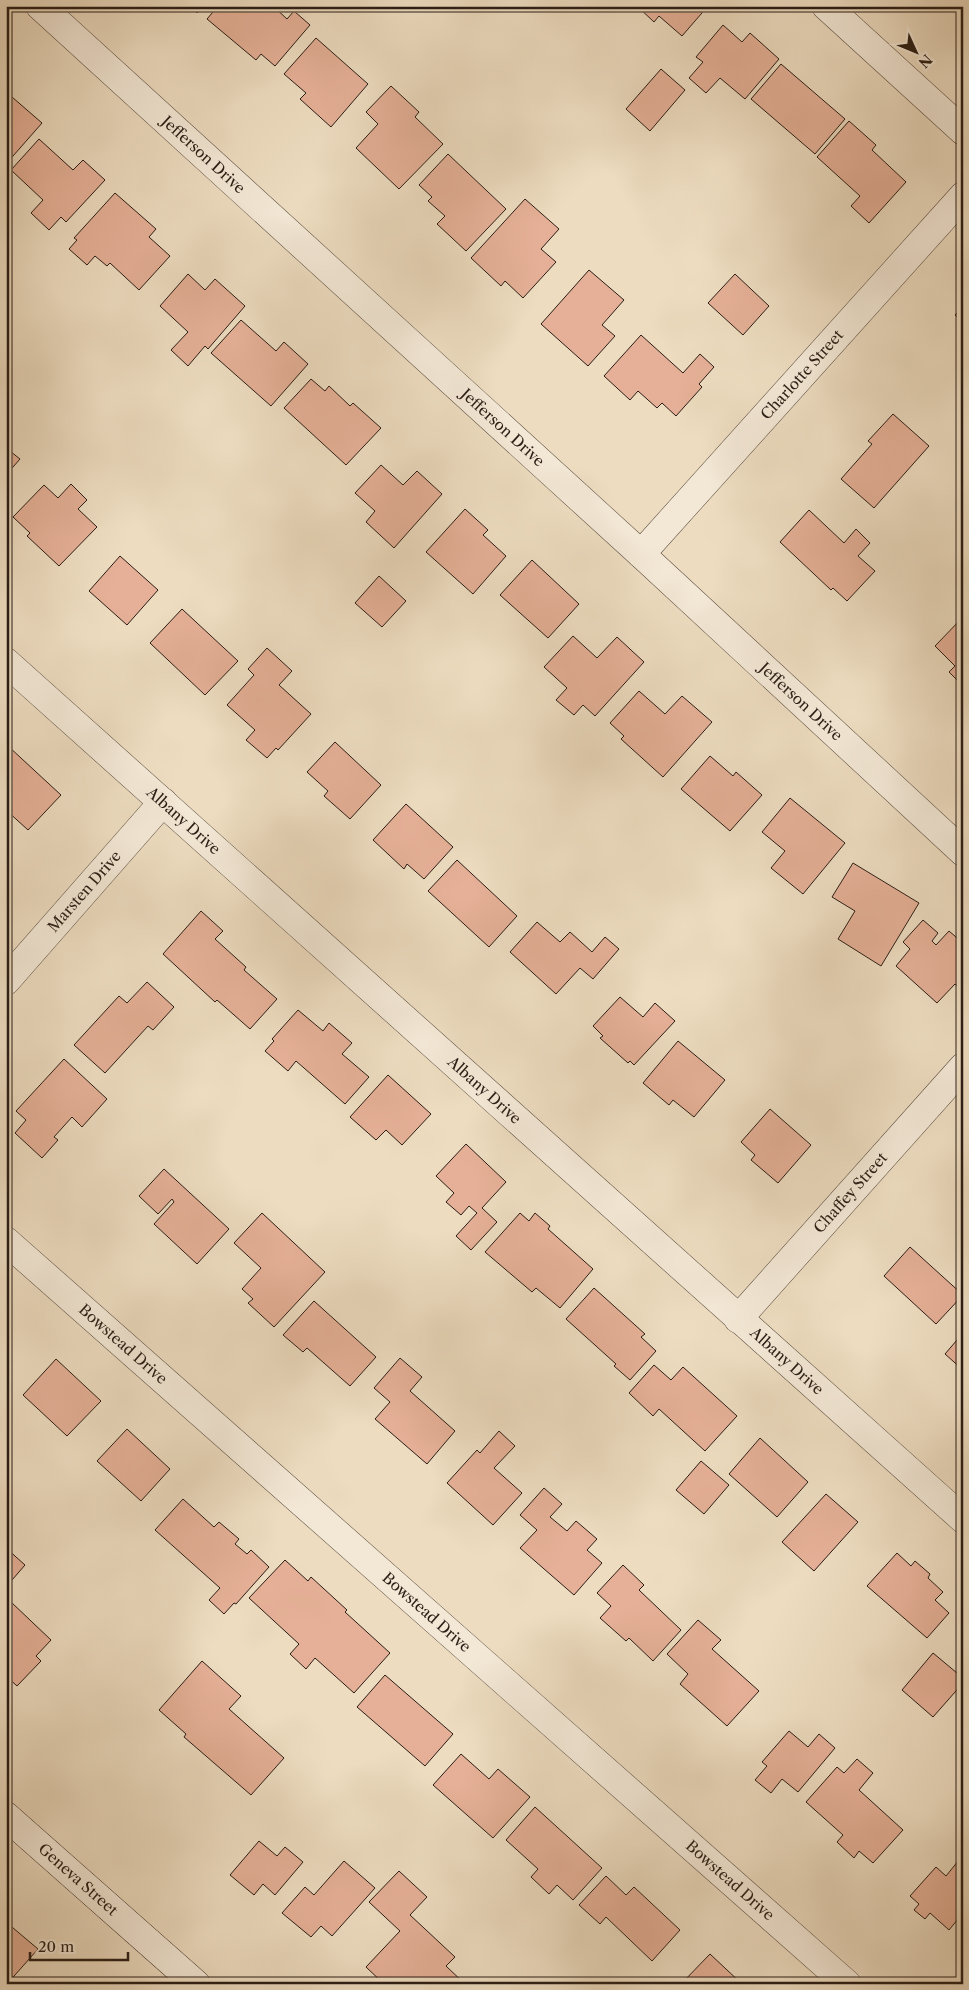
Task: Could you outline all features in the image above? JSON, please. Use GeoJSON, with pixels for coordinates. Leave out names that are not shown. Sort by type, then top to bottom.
{"type":"FeatureCollection","features":[{"type":"Feature","properties":{"kind":"street","name":"Jefferson Drive"},"geometry":{"type":"LineString","coordinates":[[40,6],[641,554],[963,852]]}},
{"type":"Feature","properties":{"kind":"street"},"geometry":{"type":"LineString","coordinates":[[826,6],[963,131]]}},
{"type":"Feature","properties":{"kind":"street","name":"Charlotte Street"},"geometry":{"type":"LineString","coordinates":[[641,554],[963,196]]}},
{"type":"Feature","properties":{"kind":"street","name":"Albany Drive"},"geometry":{"type":"LineString","coordinates":[[6,662],[963,1519]]}},
{"type":"Feature","properties":{"kind":"street","name":"Marsten Drive"},"geometry":{"type":"LineString","coordinates":[[6,981],[163,802]]}},
{"type":"Feature","properties":{"kind":"street","name":"Chaffey Street"},"geometry":{"type":"LineString","coordinates":[[738,1318],[963,1067]]}},
{"type":"Feature","properties":{"kind":"street","name":"Bowstead Drive"},"geometry":{"type":"LineString","coordinates":[[6,1241],[847,1984]]}},
{"type":"Feature","properties":{"kind":"street","name":"Geneva Street"},"geometry":{"type":"LineString","coordinates":[[6,1816],[196,1984]]}},
{"type":"Feature","properties":{"kind":"building"},"geometry":{"type":"Polygon","coordinates":[[[190,6],[203,6],[197,13],[190,6]]]}},
{"type":"Feature","properties":{"kind":"building"},"geometry":{"type":"Polygon","coordinates":[[[218,6],[273,6],[287,19],[294,11],[310,25],[275,66],[261,54],[256,60],[207,19],[218,6]]]}},
{"type":"Feature","properties":{"kind":"building"},"geometry":{"type":"Polygon","coordinates":[[[637,6],[708,6],[682,36],[659,16],[654,22],[637,6]]]}},
{"type":"Feature","properties":{"kind":"building"},"geometry":{"type":"Polygon","coordinates":[[[723,25],[742,42],[750,33],[779,59],[745,99],[720,78],[706,93],[689,78],[703,62],[696,57],[723,25]]]}},
{"type":"Feature","properties":{"kind":"building"},"geometry":{"type":"Polygon","coordinates":[[[316,38],[368,84],[331,127],[300,99],[306,93],[284,74],[316,38]]]}},
{"type":"Feature","properties":{"kind":"building"},"geometry":{"type":"Polygon","coordinates":[[[781,64],[845,119],[815,154],[751,99],[781,64]]]}},
{"type":"Feature","properties":{"kind":"building"},"geometry":{"type":"Polygon","coordinates":[[[661,69],[685,90],[650,131],[626,109],[661,69]]]}},
{"type":"Feature","properties":{"kind":"building"},"geometry":{"type":"Polygon","coordinates":[[[391,86],[419,112],[415,117],[443,144],[399,189],[356,148],[378,124],[366,112],[391,86]]]}},
{"type":"Feature","properties":{"kind":"building"},"geometry":{"type":"Polygon","coordinates":[[[12,97],[42,123],[6,164],[6,104],[12,97]]]}},
{"type":"Feature","properties":{"kind":"building"},"geometry":{"type":"Polygon","coordinates":[[[849,121],[876,145],[872,150],[906,182],[869,223],[851,206],[860,196],[817,157],[849,121]]]}},
{"type":"Feature","properties":{"kind":"building"},"geometry":{"type":"Polygon","coordinates":[[[39,139],[73,170],[83,160],[105,180],[66,222],[61,217],[49,230],[31,213],[43,200],[11,170],[39,139]]]}},
{"type":"Feature","properties":{"kind":"building"},"geometry":{"type":"Polygon","coordinates":[[[448,154],[506,209],[466,251],[437,224],[445,216],[428,201],[432,197],[419,185],[448,154]]]}},
{"type":"Feature","properties":{"kind":"building"},"geometry":{"type":"Polygon","coordinates":[[[115,193],[156,229],[149,237],[170,256],[139,290],[110,263],[107,266],[95,256],[87,265],[69,249],[77,240],[74,238],[115,193]]]}},
{"type":"Feature","properties":{"kind":"building"},"geometry":{"type":"Polygon","coordinates":[[[525,199],[559,229],[541,249],[556,262],[523,298],[505,281],[501,286],[471,258],[525,199]]]}},
{"type":"Feature","properties":{"kind":"building"},"geometry":{"type":"Polygon","coordinates":[[[589,270],[624,300],[602,325],[615,336],[588,366],[541,324],[589,270]]]}},
{"type":"Feature","properties":{"kind":"building"},"geometry":{"type":"Polygon","coordinates":[[[188,274],[205,290],[215,279],[245,306],[208,349],[205,346],[188,366],[171,350],[188,332],[160,306],[188,274]]]}},
{"type":"Feature","properties":{"kind":"building"},"geometry":{"type":"Polygon","coordinates":[[[735,274],[769,306],[743,335],[708,303],[735,274]]]}},
{"type":"Feature","properties":{"kind":"building"},"geometry":{"type":"Polygon","coordinates":[[[963,307],[963,322],[955,315],[963,307]]]}},
{"type":"Feature","properties":{"kind":"building"},"geometry":{"type":"Polygon","coordinates":[[[241,320],[276,351],[284,342],[308,364],[271,406],[211,353],[241,320]]]}},
{"type":"Feature","properties":{"kind":"building"},"geometry":{"type":"Polygon","coordinates":[[[641,335],[683,373],[700,354],[714,367],[699,384],[702,387],[676,416],[662,403],[657,408],[638,391],[630,400],[604,376],[641,335]]]}},
{"type":"Feature","properties":{"kind":"building"},"geometry":{"type":"Polygon","coordinates":[[[311,379],[325,391],[329,386],[350,406],[353,403],[381,428],[346,465],[284,408],[311,379]]]}},
{"type":"Feature","properties":{"kind":"building"},"geometry":{"type":"Polygon","coordinates":[[[893,414],[929,446],[874,508],[841,479],[872,444],[868,441],[893,414]]]}},
{"type":"Feature","properties":{"kind":"building"},"geometry":{"type":"Polygon","coordinates":[[[6,448],[20,459],[6,475],[6,448]]]}},
{"type":"Feature","properties":{"kind":"building"},"geometry":{"type":"Polygon","coordinates":[[[381,465],[403,485],[417,471],[442,494],[394,548],[366,522],[375,511],[355,493],[381,465]]]}},
{"type":"Feature","properties":{"kind":"building"},"geometry":{"type":"Polygon","coordinates":[[[71,484],[87,500],[78,509],[97,527],[59,566],[27,536],[30,533],[13,517],[44,485],[58,498],[71,484]]]}},
{"type":"Feature","properties":{"kind":"building"},"geometry":{"type":"Polygon","coordinates":[[[465,509],[488,530],[483,535],[506,556],[473,594],[426,552],[465,509]]]}},
{"type":"Feature","properties":{"kind":"building"},"geometry":{"type":"Polygon","coordinates":[[[809,510],[844,543],[856,529],[870,543],[858,556],[875,571],[847,601],[833,588],[831,590],[780,542],[809,510]]]}},
{"type":"Feature","properties":{"kind":"building"},"geometry":{"type":"Polygon","coordinates":[[[120,556],[158,590],[127,625],[89,591],[120,556]]]}},
{"type":"Feature","properties":{"kind":"building"},"geometry":{"type":"Polygon","coordinates":[[[532,560],[579,604],[548,638],[500,595],[532,560]]]}},
{"type":"Feature","properties":{"kind":"building"},"geometry":{"type":"Polygon","coordinates":[[[379,576],[406,601],[382,627],[355,603],[379,576]]]}},
{"type":"Feature","properties":{"kind":"building"},"geometry":{"type":"Polygon","coordinates":[[[182,609],[238,661],[205,695],[150,643],[182,609]]]}},
{"type":"Feature","properties":{"kind":"building"},"geometry":{"type":"Polygon","coordinates":[[[963,617],[963,686],[949,672],[955,666],[935,646],[963,617]]]}},
{"type":"Feature","properties":{"kind":"building"},"geometry":{"type":"Polygon","coordinates":[[[573,636],[597,658],[617,637],[644,662],[595,716],[583,705],[574,715],[556,700],[567,688],[544,667],[573,636]]]}},
{"type":"Feature","properties":{"kind":"building"},"geometry":{"type":"Polygon","coordinates":[[[267,648],[292,671],[279,685],[311,714],[278,750],[276,748],[267,758],[246,740],[255,730],[227,705],[254,675],[248,669],[267,648]]]}},
{"type":"Feature","properties":{"kind":"building"},"geometry":{"type":"Polygon","coordinates":[[[639,691],[665,714],[682,696],[712,722],[663,777],[621,739],[624,736],[610,723],[639,691]]]}},
{"type":"Feature","properties":{"kind":"building"},"geometry":{"type":"Polygon","coordinates":[[[335,742],[381,785],[350,819],[324,796],[328,791],[307,772],[335,742]]]}},
{"type":"Feature","properties":{"kind":"building"},"geometry":{"type":"Polygon","coordinates":[[[8,746],[61,795],[28,830],[6,810],[8,746]]]}},
{"type":"Feature","properties":{"kind":"building"},"geometry":{"type":"Polygon","coordinates":[[[710,756],[733,776],[736,772],[762,795],[730,831],[681,789],[710,756]]]}},
{"type":"Feature","properties":{"kind":"building"},"geometry":{"type":"Polygon","coordinates":[[[790,798],[845,843],[803,894],[771,868],[785,851],[762,832],[790,798]]]}},
{"type":"Feature","properties":{"kind":"building"},"geometry":{"type":"Polygon","coordinates":[[[406,804],[453,847],[424,879],[407,864],[404,869],[373,840],[406,804]]]}},
{"type":"Feature","properties":{"kind":"building"},"geometry":{"type":"Polygon","coordinates":[[[457,860],[517,916],[489,947],[428,891],[457,860]]]}},
{"type":"Feature","properties":{"kind":"building"},"geometry":{"type":"Polygon","coordinates":[[[853,863],[919,903],[881,966],[838,939],[855,911],[832,897],[853,863]]]}},
{"type":"Feature","properties":{"kind":"building"},"geometry":{"type":"Polygon","coordinates":[[[201,911],[223,931],[215,939],[246,967],[244,970],[277,999],[250,1029],[217,1000],[215,1002],[163,954],[201,911]]]}},
{"type":"Feature","properties":{"kind":"building"},"geometry":{"type":"Polygon","coordinates":[[[923,920],[938,933],[932,941],[936,945],[949,931],[963,943],[963,991],[955,984],[937,1003],[896,966],[910,949],[903,942],[923,920]]]}},
{"type":"Feature","properties":{"kind":"building"},"geometry":{"type":"Polygon","coordinates":[[[537,922],[560,942],[570,932],[592,952],[605,937],[619,949],[593,979],[580,968],[556,994],[510,952],[537,922]]]}},
{"type":"Feature","properties":{"kind":"building"},"geometry":{"type":"Polygon","coordinates":[[[147,982],[174,1007],[153,1030],[148,1026],[105,1073],[74,1045],[119,996],[127,1003],[147,982]]]}},
{"type":"Feature","properties":{"kind":"building"},"geometry":{"type":"Polygon","coordinates":[[[620,997],[643,1017],[655,1003],[675,1021],[634,1065],[630,1061],[628,1063],[600,1038],[603,1036],[593,1026],[620,997]]]}},
{"type":"Feature","properties":{"kind":"building"},"geometry":{"type":"Polygon","coordinates":[[[298,1010],[323,1031],[329,1023],[352,1043],[342,1054],[369,1077],[345,1104],[296,1061],[288,1071],[265,1051],[274,1041],[272,1039],[298,1010]]]}},
{"type":"Feature","properties":{"kind":"building"},"geometry":{"type":"Polygon","coordinates":[[[678,1041],[725,1080],[694,1117],[673,1100],[669,1105],[643,1083],[678,1041]]]}},
{"type":"Feature","properties":{"kind":"building"},"geometry":{"type":"Polygon","coordinates":[[[64,1059],[107,1099],[82,1127],[72,1117],[54,1137],[58,1140],[42,1158],[15,1133],[26,1120],[16,1111],[64,1059]]]}},
{"type":"Feature","properties":{"kind":"building"},"geometry":{"type":"Polygon","coordinates":[[[388,1075],[431,1114],[402,1145],[386,1130],[376,1140],[350,1117],[388,1075]]]}},
{"type":"Feature","properties":{"kind":"building"},"geometry":{"type":"Polygon","coordinates":[[[770,1109],[811,1145],[778,1183],[751,1160],[755,1155],[741,1142],[770,1109]]]}},
{"type":"Feature","properties":{"kind":"building"},"geometry":{"type":"Polygon","coordinates":[[[466,1144],[506,1182],[482,1208],[497,1222],[471,1250],[456,1236],[477,1213],[469,1206],[461,1215],[446,1202],[454,1193],[436,1176],[466,1144]]]}},
{"type":"Feature","properties":{"kind":"building"},"geometry":{"type":"Polygon","coordinates":[[[164,1169],[229,1229],[197,1264],[154,1224],[174,1202],[172,1199],[158,1214],[139,1196],[164,1169]]]}},
{"type":"Feature","properties":{"kind":"building"},"geometry":{"type":"Polygon","coordinates":[[[262,1213],[325,1272],[274,1327],[248,1303],[253,1299],[242,1289],[261,1268],[234,1243],[262,1213]]]}},
{"type":"Feature","properties":{"kind":"building"},"geometry":{"type":"Polygon","coordinates":[[[520,1213],[529,1221],[535,1213],[550,1226],[548,1229],[593,1269],[560,1308],[536,1288],[532,1292],[485,1252],[520,1213]]]}},
{"type":"Feature","properties":{"kind":"building"},"geometry":{"type":"Polygon","coordinates":[[[910,1247],[963,1295],[936,1324],[884,1276],[910,1247]]]}},
{"type":"Feature","properties":{"kind":"building"},"geometry":{"type":"Polygon","coordinates":[[[594,1288],[645,1334],[641,1337],[656,1351],[630,1380],[614,1366],[616,1364],[566,1319],[594,1288]]]}},
{"type":"Feature","properties":{"kind":"building"},"geometry":{"type":"Polygon","coordinates":[[[314,1301],[376,1357],[350,1386],[307,1348],[303,1352],[283,1335],[314,1301]]]}},
{"type":"Feature","properties":{"kind":"building"},"geometry":{"type":"Polygon","coordinates":[[[963,1333],[963,1370],[945,1354],[963,1333]]]}},
{"type":"Feature","properties":{"kind":"building"},"geometry":{"type":"Polygon","coordinates":[[[400,1358],[422,1377],[410,1391],[455,1431],[427,1464],[375,1419],[390,1402],[374,1388],[400,1358]]]}},
{"type":"Feature","properties":{"kind":"building"},"geometry":{"type":"Polygon","coordinates":[[[56,1359],[101,1401],[67,1436],[23,1395],[56,1359]]]}},
{"type":"Feature","properties":{"kind":"building"},"geometry":{"type":"Polygon","coordinates":[[[654,1365],[671,1380],[683,1367],[737,1416],[705,1451],[659,1409],[653,1416],[629,1393],[654,1365]]]}},
{"type":"Feature","properties":{"kind":"building"},"geometry":{"type":"Polygon","coordinates":[[[127,1429],[170,1469],[141,1501],[97,1461],[127,1429]]]}},
{"type":"Feature","properties":{"kind":"building"},"geometry":{"type":"Polygon","coordinates":[[[499,1431],[515,1446],[494,1468],[522,1493],[493,1525],[447,1483],[477,1450],[480,1453],[499,1431]]]}},
{"type":"Feature","properties":{"kind":"building"},"geometry":{"type":"Polygon","coordinates":[[[760,1438],[808,1482],[777,1517],[729,1474],[760,1438]]]}},
{"type":"Feature","properties":{"kind":"building"},"geometry":{"type":"Polygon","coordinates":[[[701,1461],[729,1485],[704,1514],[676,1490],[701,1461]]]}},
{"type":"Feature","properties":{"kind":"building"},"geometry":{"type":"Polygon","coordinates":[[[544,1488],[562,1504],[550,1517],[567,1531],[576,1521],[597,1539],[587,1550],[602,1563],[574,1595],[520,1548],[537,1530],[520,1515],[544,1488]]]}},
{"type":"Feature","properties":{"kind":"building"},"geometry":{"type":"Polygon","coordinates":[[[826,1494],[858,1522],[814,1571],[782,1542],[826,1494]]]}},
{"type":"Feature","properties":{"kind":"building"},"geometry":{"type":"Polygon","coordinates":[[[183,1499],[214,1527],[219,1522],[239,1539],[235,1544],[247,1554],[251,1550],[269,1567],[236,1604],[234,1603],[224,1614],[209,1600],[220,1588],[155,1530],[183,1499]]]}},
{"type":"Feature","properties":{"kind":"building"},"geometry":{"type":"Polygon","coordinates":[[[6,1548],[25,1565],[6,1587],[6,1548]]]}},
{"type":"Feature","properties":{"kind":"building"},"geometry":{"type":"Polygon","coordinates":[[[897,1553],[911,1566],[915,1561],[930,1574],[928,1578],[943,1592],[935,1600],[949,1613],[927,1638],[867,1586],[897,1553]]]}},
{"type":"Feature","properties":{"kind":"building"},"geometry":{"type":"Polygon","coordinates":[[[285,1560],[308,1581],[311,1577],[347,1610],[345,1612],[390,1653],[354,1693],[315,1658],[306,1669],[290,1654],[299,1644],[249,1598],[285,1560]]]}},
{"type":"Feature","properties":{"kind":"building"},"geometry":{"type":"Polygon","coordinates":[[[623,1565],[644,1585],[639,1590],[681,1630],[653,1661],[629,1638],[626,1641],[600,1618],[611,1606],[597,1593],[623,1565]]]}},
{"type":"Feature","properties":{"kind":"building"},"geometry":{"type":"Polygon","coordinates":[[[11,1602],[51,1640],[36,1656],[41,1661],[17,1686],[6,1676],[6,1607],[11,1602]]]}},
{"type":"Feature","properties":{"kind":"building"},"geometry":{"type":"Polygon","coordinates":[[[698,1620],[721,1640],[712,1649],[759,1691],[727,1726],[680,1684],[688,1674],[667,1654],[698,1620]]]}},
{"type":"Feature","properties":{"kind":"building"},"geometry":{"type":"Polygon","coordinates":[[[933,1653],[963,1678],[963,1683],[933,1717],[902,1690],[933,1653]]]}},
{"type":"Feature","properties":{"kind":"building"},"geometry":{"type":"Polygon","coordinates":[[[202,1661],[241,1696],[229,1709],[284,1758],[251,1795],[184,1737],[186,1734],[159,1710],[202,1661]]]}},
{"type":"Feature","properties":{"kind":"building"},"geometry":{"type":"Polygon","coordinates":[[[385,1675],[453,1734],[425,1766],[357,1707],[385,1675]]]}},
{"type":"Feature","properties":{"kind":"building"},"geometry":{"type":"Polygon","coordinates":[[[789,1731],[808,1747],[819,1734],[835,1748],[798,1792],[782,1779],[771,1793],[755,1780],[767,1766],[762,1762],[789,1731]]]}},
{"type":"Feature","properties":{"kind":"building"},"geometry":{"type":"Polygon","coordinates":[[[461,1754],[489,1779],[498,1769],[530,1797],[493,1838],[433,1785],[461,1754]]]}},
{"type":"Feature","properties":{"kind":"building"},"geometry":{"type":"Polygon","coordinates":[[[857,1759],[873,1773],[859,1790],[903,1830],[873,1863],[859,1851],[854,1858],[837,1842],[843,1835],[806,1802],[837,1767],[844,1773],[857,1759]]]}},
{"type":"Feature","properties":{"kind":"building"},"geometry":{"type":"Polygon","coordinates":[[[535,1807],[602,1868],[573,1900],[557,1885],[549,1894],[531,1877],[538,1869],[506,1840],[535,1807]]]}},
{"type":"Feature","properties":{"kind":"building"},"geometry":{"type":"Polygon","coordinates":[[[259,1841],[277,1856],[285,1847],[303,1862],[275,1895],[263,1884],[254,1895],[230,1875],[259,1841]]]}},
{"type":"Feature","properties":{"kind":"building"},"geometry":{"type":"Polygon","coordinates":[[[959,1860],[963,1863],[963,1913],[949,1930],[930,1913],[925,1919],[914,1910],[919,1904],[910,1896],[936,1867],[946,1876],[959,1860]]]}},
{"type":"Feature","properties":{"kind":"building"},"geometry":{"type":"Polygon","coordinates":[[[344,1861],[375,1888],[332,1936],[321,1926],[311,1937],[282,1913],[305,1887],[314,1895],[344,1861]]]}},
{"type":"Feature","properties":{"kind":"building"},"geometry":{"type":"Polygon","coordinates":[[[399,1871],[427,1897],[410,1915],[455,1957],[446,1966],[465,1984],[384,1984],[366,1967],[400,1931],[369,1902],[399,1871]]]}},
{"type":"Feature","properties":{"kind":"building"},"geometry":{"type":"Polygon","coordinates":[[[606,1876],[626,1895],[634,1887],[680,1930],[652,1961],[606,1917],[600,1924],[579,1905],[606,1876]]]}},
{"type":"Feature","properties":{"kind":"building"},"geometry":{"type":"Polygon","coordinates":[[[6,1922],[38,1949],[7,1984],[6,1984],[6,1922]]]}},
{"type":"Feature","properties":{"kind":"building"},"geometry":{"type":"Polygon","coordinates":[[[710,1954],[742,1984],[681,1984],[710,1954]]]}}]}
